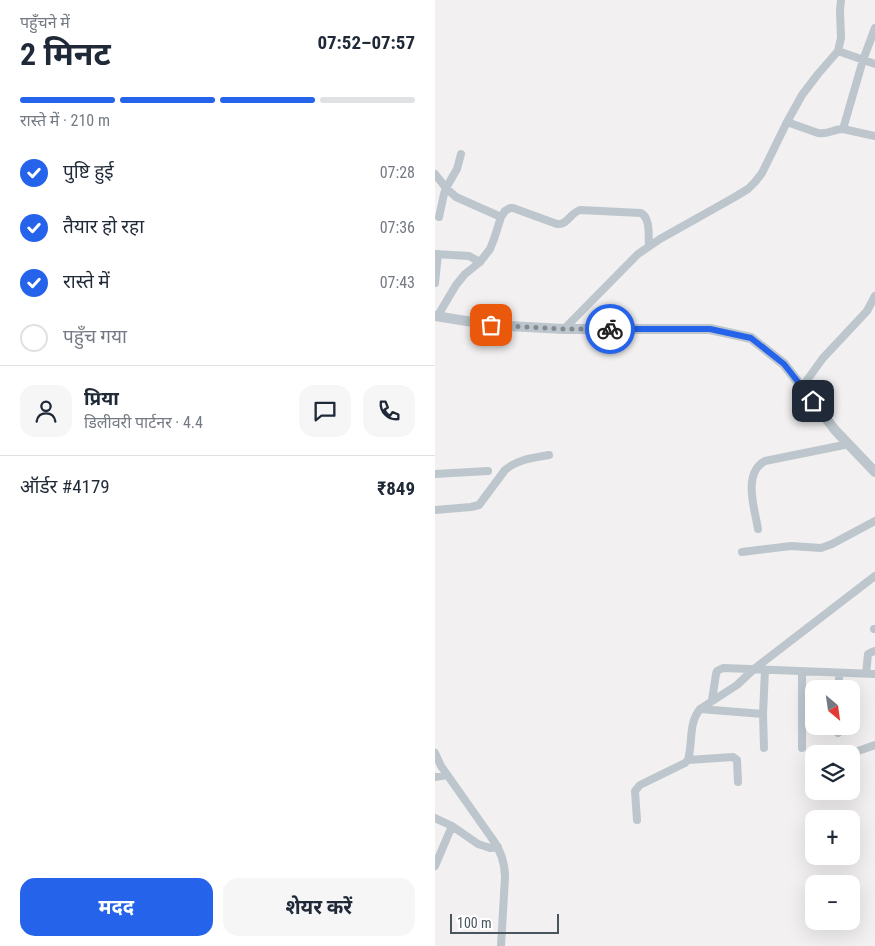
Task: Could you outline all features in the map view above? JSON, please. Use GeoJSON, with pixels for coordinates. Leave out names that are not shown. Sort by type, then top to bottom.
{"type":"FeatureCollection","features":[{"type":"Feature","properties":{"kind":"street"},"geometry":{"type":"LineString","coordinates":[[564,329],[638,254],[748,189],[755,182],[802,95],[838,51],[841,38],[841,0]]}},
{"type":"Feature","properties":{"kind":"street"},"geometry":{"type":"LineString","coordinates":[[843,129],[863,60],[875,28]]}},
{"type":"Feature","properties":{"kind":"street"},"geometry":{"type":"LineString","coordinates":[[838,51],[875,64]]}},
{"type":"Feature","properties":{"kind":"street"},"geometry":{"type":"LineString","coordinates":[[787,122],[823,134],[843,129],[875,136]]}},
{"type":"Feature","properties":{"kind":"street"},"geometry":{"type":"LineString","coordinates":[[439,217],[446,188],[457,169],[461,154]]}},
{"type":"Feature","properties":{"kind":"street"},"geometry":{"type":"LineString","coordinates":[[435,174],[455,197],[501,218]]}},
{"type":"Feature","properties":{"kind":"street"},"geometry":{"type":"LineString","coordinates":[[649,246],[647,218],[645,215],[637,212],[580,210],[576,211],[565,223],[561,224],[513,208],[507,209],[501,218],[493,244],[487,254],[465,274],[436,316],[491,325],[564,329],[710,329],[751,338],[784,364],[835,430],[875,471]]}},
{"type":"Feature","properties":{"kind":"street"},"geometry":{"type":"LineString","coordinates":[[435,283],[437,254],[469,256],[480,262]]}},
{"type":"Feature","properties":{"kind":"street"},"geometry":{"type":"LineString","coordinates":[[802,387],[823,358],[867,311],[875,296]]}},
{"type":"Feature","properties":{"kind":"street"},"geometry":{"type":"LineString","coordinates":[[758,529],[751,484],[758,466],[765,461],[849,444]]}},
{"type":"Feature","properties":{"kind":"street"},"geometry":{"type":"LineString","coordinates":[[435,510],[475,507],[481,503],[509,466],[519,461],[549,454]]}},
{"type":"Feature","properties":{"kind":"street"},"geometry":{"type":"LineString","coordinates":[[435,474],[487,471]]}},
{"type":"Feature","properties":{"kind":"street"},"geometry":{"type":"LineString","coordinates":[[742,552],[791,546],[821,548],[875,521]]}},
{"type":"Feature","properties":{"kind":"street"},"geometry":{"type":"LineString","coordinates":[[688,760],[692,727],[699,709],[737,685],[754,669],[875,576]]}},
{"type":"Feature","properties":{"kind":"street"},"geometry":{"type":"LineString","coordinates":[[712,700],[717,671],[723,668],[871,674],[868,654],[875,651]]}},
{"type":"Feature","properties":{"kind":"street"},"geometry":{"type":"LineString","coordinates":[[764,748],[765,670]]}},
{"type":"Feature","properties":{"kind":"street"},"geometry":{"type":"LineString","coordinates":[[802,672],[802,748]]}},
{"type":"Feature","properties":{"kind":"street"},"geometry":{"type":"LineString","coordinates":[[839,674],[839,680]]}},
{"type":"Feature","properties":{"kind":"street"},"geometry":{"type":"LineString","coordinates":[[699,709],[763,714]]}},
{"type":"Feature","properties":{"kind":"street"},"geometry":{"type":"LineString","coordinates":[[860,750],[875,745]]}},
{"type":"Feature","properties":{"kind":"street"},"geometry":{"type":"LineString","coordinates":[[435,754],[447,775],[498,847],[501,855],[505,869],[501,946]]}},
{"type":"Feature","properties":{"kind":"street"},"geometry":{"type":"LineString","coordinates":[[637,820],[635,791],[637,788],[688,760],[733,757],[737,760],[737,782]]}},
{"type":"Feature","properties":{"kind":"street"},"geometry":{"type":"LineString","coordinates":[[435,777],[447,775]]}},
{"type":"Feature","properties":{"kind":"street"},"geometry":{"type":"LineString","coordinates":[[435,818],[452,826],[478,844],[490,848],[498,847]]}},
{"type":"Feature","properties":{"kind":"street"},"geometry":{"type":"LineString","coordinates":[[435,866],[452,826]]}},
{"type":"Feature","properties":{"kind":"way so far"},"geometry":{"type":"LineString","coordinates":[[491,325],[564,329],[610,329]]}},
{"type":"Feature","properties":{"kind":"route"},"geometry":{"type":"LineString","coordinates":[[610,329],[710,329],[751,338],[784,364],[813,401]]}}]}
